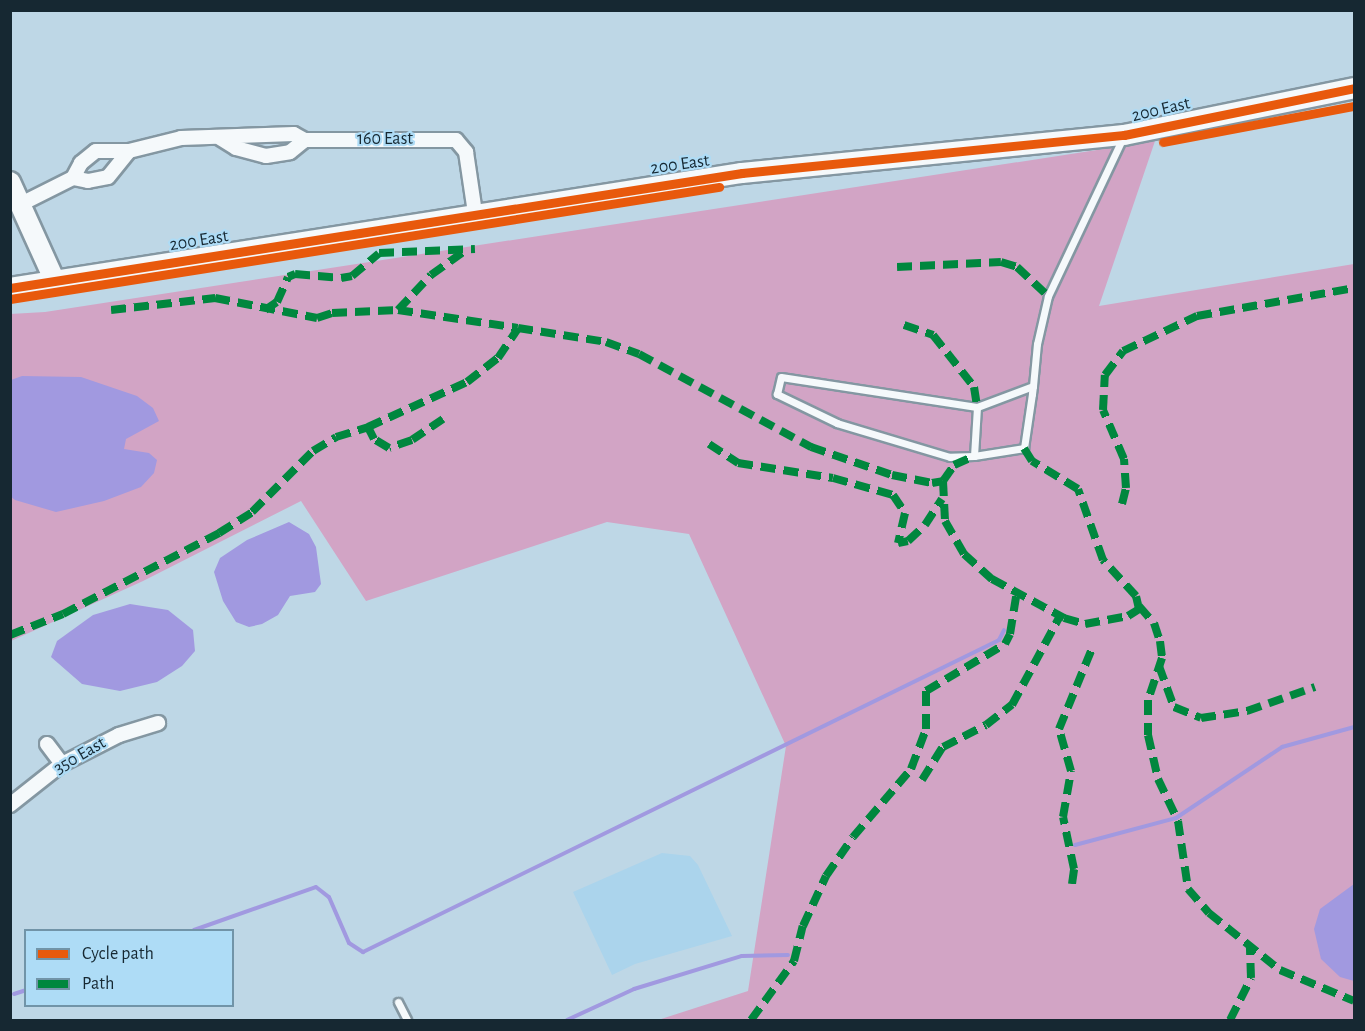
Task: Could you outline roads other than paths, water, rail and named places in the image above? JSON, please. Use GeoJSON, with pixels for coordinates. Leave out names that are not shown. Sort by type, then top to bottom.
{"type":"FeatureCollection","features":[{"type":"Feature","properties":{"kind":"street","name":"200 East"},"geometry":{"type":"LineString","coordinates":[[10,288],[475,213],[742,173],[1124,135],[1354,88]]}},
{"type":"Feature","properties":{"kind":"street","name":"160 East"},"geometry":{"type":"LineString","coordinates":[[21,204],[73,178],[81,163],[96,151],[129,151],[181,138],[294,134],[305,140],[449,140],[462,144],[475,213]]}},
{"type":"Feature","properties":{"kind":"street","name":"160 East"},"geometry":{"type":"LineString","coordinates":[[220,138],[236,148],[266,156],[290,152],[305,140]]}},
{"type":"Feature","properties":{"kind":"street","name":"160 East"},"geometry":{"type":"LineString","coordinates":[[73,178],[88,181],[108,177],[129,151]]}},
{"type":"Feature","properties":{"kind":"street"},"geometry":{"type":"LineString","coordinates":[[10,182],[56,281]]}},
{"type":"Feature","properties":{"kind":"street","name":"350 East"},"geometry":{"type":"LineString","coordinates":[[10,805],[62,764],[119,735],[158,723]]}},
{"type":"Feature","properties":{"kind":"street"},"geometry":{"type":"LineString","coordinates":[[47,744],[62,764]]}},
{"type":"Feature","properties":{"kind":"lane"},"geometry":{"type":"LineString","coordinates":[[1033,386],[977,407],[781,376],[777,394],[837,423],[950,457],[974,456],[1024,448],[1048,296],[1124,135]]}},
{"type":"Feature","properties":{"kind":"lane"},"geometry":{"type":"LineString","coordinates":[[974,456],[977,407]]}},
{"type":"Feature","properties":{"kind":"lane"},"geometry":{"type":"LineString","coordinates":[[398,1002],[407,1020]]}},
{"type":"Feature","properties":{"kind":"waterway"},"geometry":{"type":"LineString","coordinates":[[197,929],[316,887],[329,897],[349,943],[363,952],[999,640],[1004,630]]}},
{"type":"Feature","properties":{"kind":"waterway"},"geometry":{"type":"LineString","coordinates":[[1075,845],[1176,818],[1282,747],[1354,727]]}},
{"type":"Feature","properties":{"kind":"waterway"},"geometry":{"type":"LineString","coordinates":[[567,1020],[634,989],[742,956],[788,955]]}},
{"type":"Feature","properties":{"kind":"waterway"},"geometry":{"type":"LineString","coordinates":[[14,994],[24,991]]}}]}
